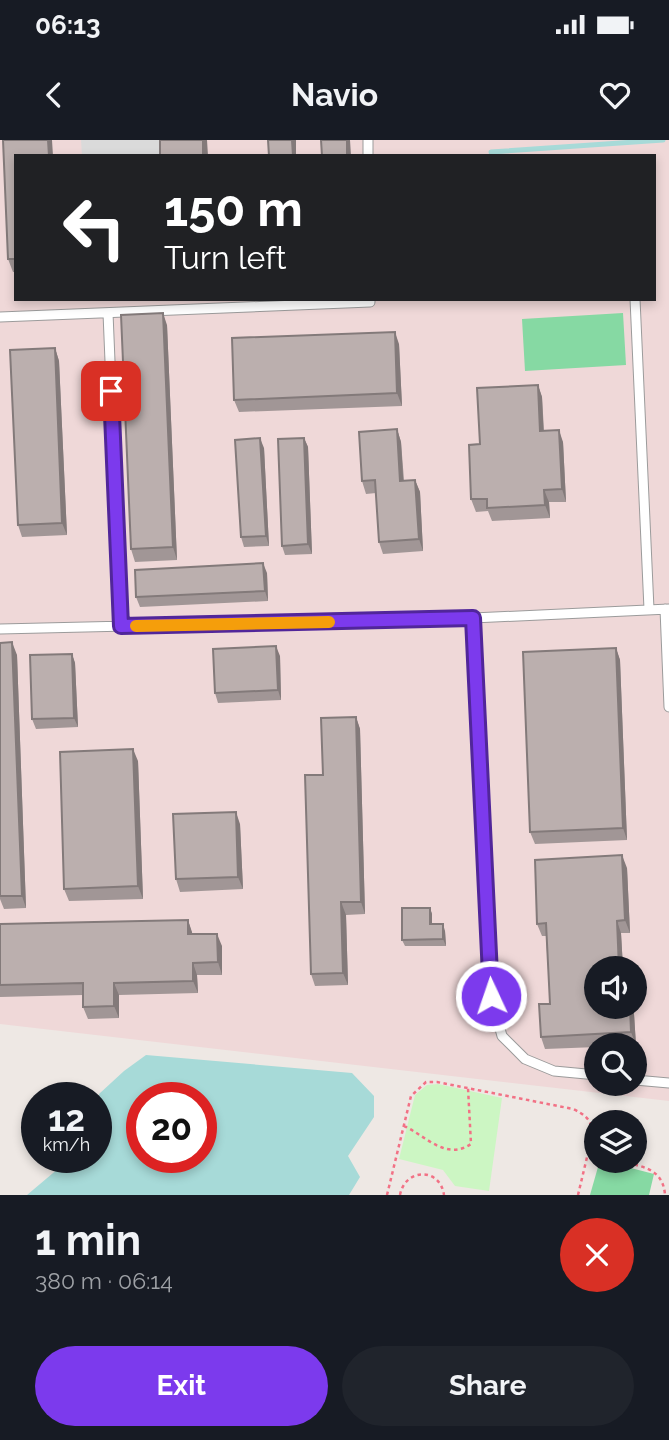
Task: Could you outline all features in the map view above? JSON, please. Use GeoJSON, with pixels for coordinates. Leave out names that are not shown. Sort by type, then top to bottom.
{"type":"FeatureCollection","features":[{"type":"Feature","properties":{"kind":"lane"},"geometry":{"type":"LineString","coordinates":[[0,317],[370,301]]}},
{"type":"Feature","properties":{"kind":"lane"},"geometry":{"type":"LineString","coordinates":[[635,301],[649,609]]}},
{"type":"Feature","properties":{"kind":"lane"},"geometry":{"type":"LineString","coordinates":[[108,313],[121,626]]}},
{"type":"Feature","properties":{"kind":"lane"},"geometry":{"type":"LineString","coordinates":[[0,629],[473,618],[667,609],[669,707]]}},
{"type":"Feature","properties":{"kind":"lane"},"geometry":{"type":"LineString","coordinates":[[473,618],[491,996],[502,1036],[525,1059],[554,1070],[584,1073]]}},
{"type":"Feature","properties":{"kind":"lane"},"geometry":{"type":"LineString","coordinates":[[647,1081],[669,1083]]}},
{"type":"Feature","properties":{"kind":"path"},"geometry":{"type":"LineString","coordinates":[[387,1195],[411,1096],[426,1082],[573,1109],[584,1114]]}},
{"type":"Feature","properties":{"kind":"path"},"geometry":{"type":"LineString","coordinates":[[404,1126],[420,1133],[436,1146],[453,1151],[471,1144],[468,1088]]}},
{"type":"Feature","properties":{"kind":"path"},"geometry":{"type":"LineString","coordinates":[[647,1168],[653,1170],[662,1179],[665,1195]]}},
{"type":"Feature","properties":{"kind":"path"},"geometry":{"type":"LineString","coordinates":[[578,1195],[584,1170]]}},
{"type":"Feature","properties":{"kind":"path"},"geometry":{"type":"LineString","coordinates":[[400,1195],[405,1181],[424,1173],[437,1179],[444,1195]]}},
{"type":"Feature","properties":{"kind":"shaded area"},"geometry":{"type":"Polygon","coordinates":[[[0,140],[669,140],[669,1101],[626,1096],[647,1096],[647,1033],[584,1033],[584,1091],[0,1024],[0,140]]]}},
{"type":"Feature","properties":{"kind":"shaded area"},"geometry":{"type":"Polygon","coordinates":[[[81,140],[163,140],[164,154],[82,154],[81,140]]]}},
{"type":"Feature","properties":{"kind":"green space"},"geometry":{"type":"Polygon","coordinates":[[[623,313],[626,365],[525,371],[522,319],[623,313]]]}},
{"type":"Feature","properties":{"kind":"green space"},"geometry":{"type":"Polygon","coordinates":[[[438,1084],[502,1098],[489,1191],[455,1186],[443,1170],[399,1159],[415,1095],[427,1085],[438,1084]]]}},
{"type":"Feature","properties":{"kind":"green space"},"geometry":{"type":"Polygon","coordinates":[[[596,1173],[654,1174],[649,1195],[590,1195],[596,1173]]]}},
{"type":"Feature","properties":{"kind":"water"},"geometry":{"type":"Polygon","coordinates":[[[146,1055],[352,1073],[374,1096],[374,1117],[348,1156],[360,1177],[349,1195],[27,1195],[53,1173],[112,1173],[112,1082],[146,1055]]]}},
{"type":"Feature","properties":{"kind":"building"},"geometry":{"type":"Polygon","coordinates":[[[3,140],[48,140],[49,154],[14,154],[14,259],[8,259],[3,140]]]}},
{"type":"Feature","properties":{"kind":"building"},"geometry":{"type":"Polygon","coordinates":[[[160,140],[203,140],[203,154],[160,154],[160,140]]]}},
{"type":"Feature","properties":{"kind":"building"},"geometry":{"type":"Polygon","coordinates":[[[268,140],[292,140],[293,154],[269,154],[268,140]]]}},
{"type":"Feature","properties":{"kind":"building"},"geometry":{"type":"Polygon","coordinates":[[[321,140],[347,140],[347,154],[322,154],[321,140]]]}},
{"type":"Feature","properties":{"kind":"building"},"geometry":{"type":"Polygon","coordinates":[[[163,313],[173,547],[131,549],[121,315],[163,313]]]}},
{"type":"Feature","properties":{"kind":"building"},"geometry":{"type":"Polygon","coordinates":[[[395,332],[397,393],[234,400],[232,338],[395,332]]]}},
{"type":"Feature","properties":{"kind":"building"},"geometry":{"type":"Polygon","coordinates":[[[55,348],[62,523],[18,525],[10,350],[55,348]]]}},
{"type":"Feature","properties":{"kind":"building"},"geometry":{"type":"Polygon","coordinates":[[[538,385],[540,431],[559,430],[562,489],[544,490],[545,505],[487,508],[487,499],[471,499],[469,445],[480,444],[477,388],[538,385]]]}},
{"type":"Feature","properties":{"kind":"building"},"geometry":{"type":"Polygon","coordinates":[[[397,429],[400,481],[415,480],[419,539],[379,542],[375,480],[362,481],[359,432],[397,429]]]}},
{"type":"Feature","properties":{"kind":"building"},"geometry":{"type":"Polygon","coordinates":[[[260,438],[266,536],[241,537],[235,440],[260,438]]]}},
{"type":"Feature","properties":{"kind":"building"},"geometry":{"type":"Polygon","coordinates":[[[304,438],[308,544],[282,546],[278,439],[304,438]]]}},
{"type":"Feature","properties":{"kind":"building"},"geometry":{"type":"Polygon","coordinates":[[[263,563],[265,591],[136,597],[135,570],[263,563]]]}},
{"type":"Feature","properties":{"kind":"building"},"geometry":{"type":"Polygon","coordinates":[[[12,642],[22,896],[0,896],[0,643],[12,642]]]}},
{"type":"Feature","properties":{"kind":"building"},"geometry":{"type":"Polygon","coordinates":[[[276,646],[278,690],[215,693],[213,649],[276,646]]]}},
{"type":"Feature","properties":{"kind":"building"},"geometry":{"type":"Polygon","coordinates":[[[616,648],[623,828],[530,832],[523,652],[616,648]]]}},
{"type":"Feature","properties":{"kind":"building"},"geometry":{"type":"Polygon","coordinates":[[[72,654],[74,718],[32,719],[30,655],[72,654]]]}},
{"type":"Feature","properties":{"kind":"building"},"geometry":{"type":"Polygon","coordinates":[[[356,717],[361,902],[341,902],[343,973],[311,974],[305,775],[323,775],[321,718],[356,717]]]}},
{"type":"Feature","properties":{"kind":"building"},"geometry":{"type":"Polygon","coordinates":[[[133,749],[138,886],[64,889],[60,752],[133,749]]]}},
{"type":"Feature","properties":{"kind":"building"},"geometry":{"type":"Polygon","coordinates":[[[236,812],[238,877],[176,879],[173,814],[236,812]]]}},
{"type":"Feature","properties":{"kind":"building"},"geometry":{"type":"Polygon","coordinates":[[[622,855],[625,920],[617,921],[618,956],[584,956],[584,1019],[630,1019],[631,1032],[541,1037],[539,1004],[550,1004],[546,923],[537,924],[535,860],[622,855]]]}},
{"type":"Feature","properties":{"kind":"building"},"geometry":{"type":"Polygon","coordinates":[[[402,908],[430,908],[430,924],[443,924],[443,939],[402,940],[402,908]]]}},
{"type":"Feature","properties":{"kind":"building"},"geometry":{"type":"Polygon","coordinates":[[[188,920],[188,934],[217,934],[218,962],[193,963],[193,981],[114,983],[114,1006],[83,1007],[83,983],[0,985],[0,924],[188,920]]]}},
{"type":"Feature","properties":{"kind":"waterway"},"geometry":{"type":"LineString","coordinates":[[491,152],[663,140]]}},
{"type":"Feature","properties":{"kind":"slow traffic"},"geometry":{"type":"LineString","coordinates":[[136,626],[329,622]]}},
{"type":"Feature","properties":{"kind":"route"},"geometry":{"type":"LineString","coordinates":[[111,391],[121,626],[473,618],[491,996]]}}]}
